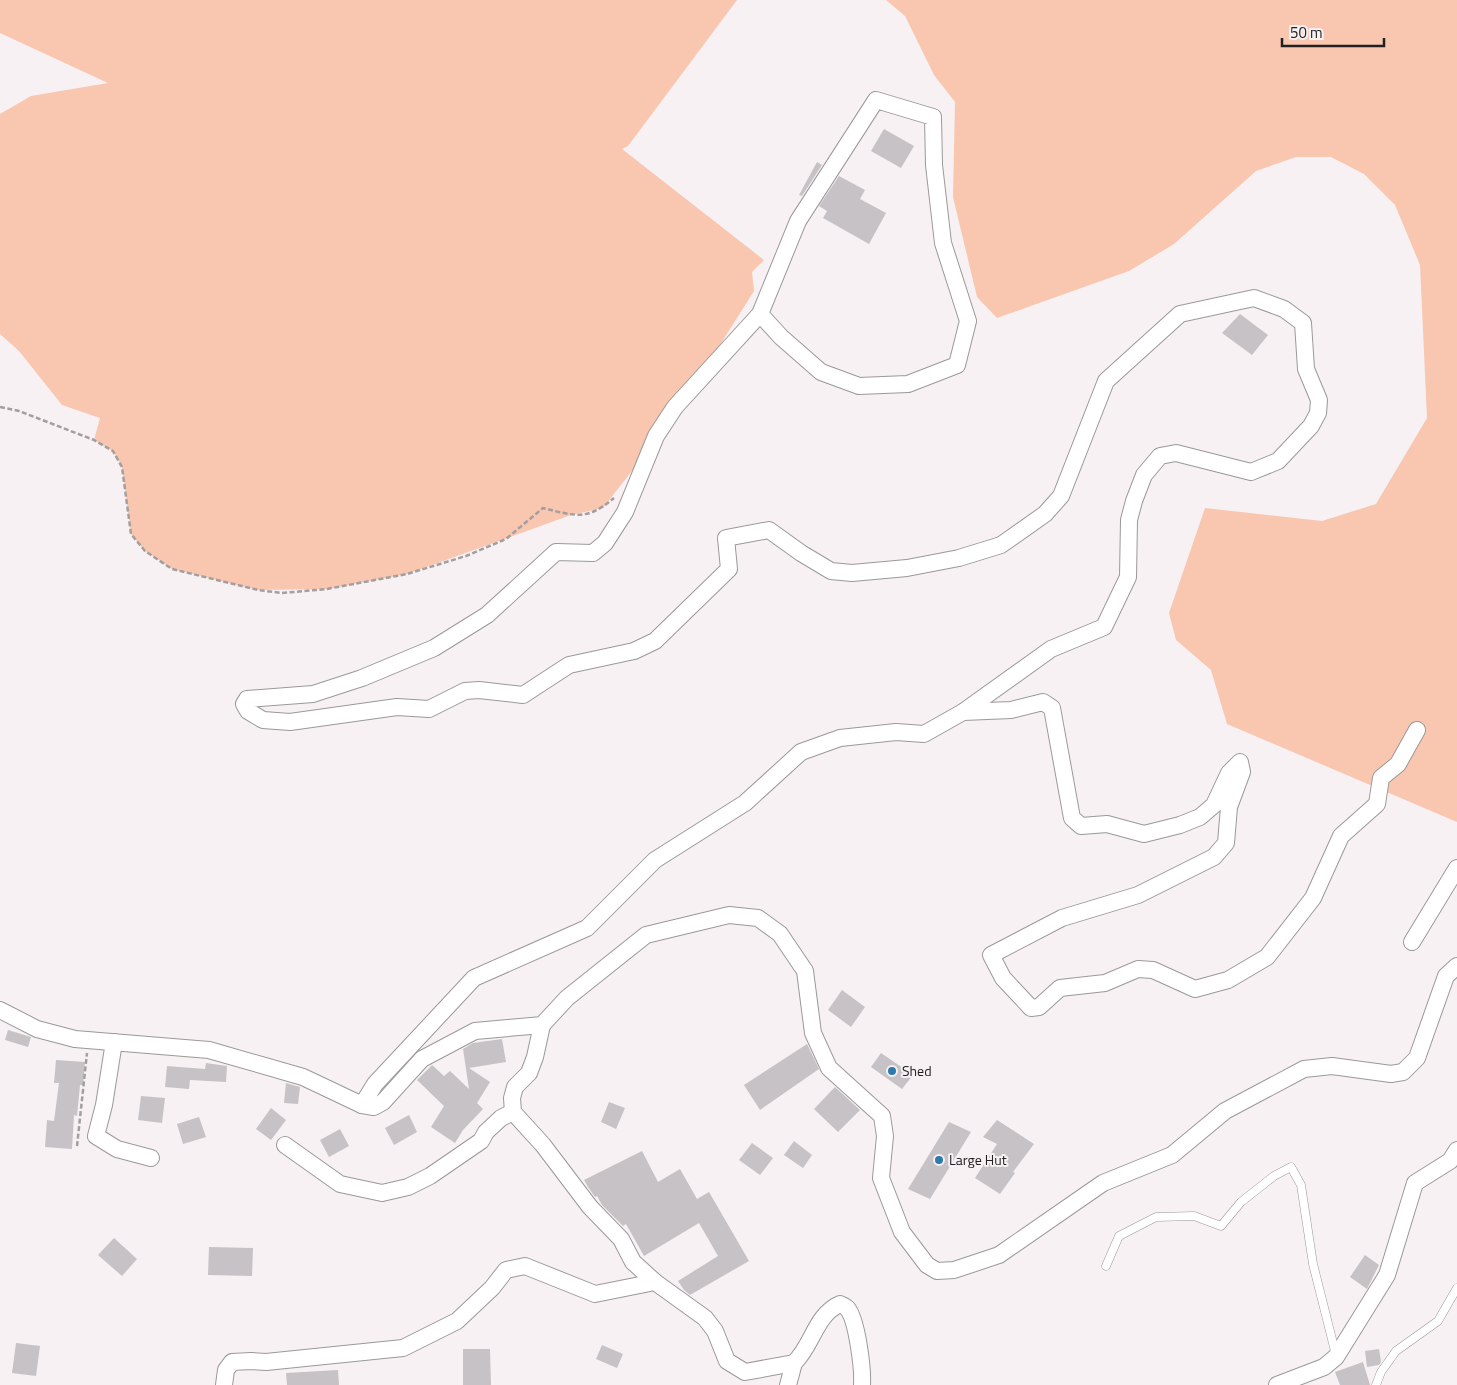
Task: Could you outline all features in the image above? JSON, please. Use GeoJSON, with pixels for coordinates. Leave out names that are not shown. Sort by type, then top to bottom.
{"type":"FeatureCollection","features":[{"type":"Feature","properties":{"kind":"street"},"geometry":{"type":"LineString","coordinates":[[362,1106],[375,1084],[474,978],[588,928],[655,860],[745,803],[801,752],[840,738],[896,732],[924,734],[963,712],[1051,649],[1104,627],[1128,577],[1129,520],[1134,501],[1144,475],[1160,456],[1176,453],[1252,472],[1278,461],[1311,426],[1318,413],[1320,400],[1306,369],[1303,323],[1284,309],[1254,298],[1180,314],[1106,382],[1061,496],[1045,514],[1001,545],[959,558],[907,568],[852,573],[831,571],[801,553],[769,530],[726,538],[729,569],[655,641],[634,651],[569,665],[523,695],[478,690],[465,691],[429,708],[397,707],[290,722],[263,720],[248,711],[244,704],[247,699],[313,694],[362,678],[434,648],[487,615],[556,552],[593,553],[605,543],[625,512],[656,436],[675,408],[760,314],[798,222],[876,100],[933,117],[934,165],[943,243],[968,321],[957,366],[908,384],[858,386],[821,372],[781,337],[760,314]]}},
{"type":"Feature","properties":{"kind":"street"},"geometry":{"type":"LineString","coordinates":[[963,712],[1011,710],[1043,702],[1052,708],[1072,818],[1082,826],[1107,824],[1144,834],[1180,825],[1200,817],[1214,805],[1229,773],[1240,762],[1242,772],[1229,807],[1226,843],[1214,857],[1138,895],[1062,918],[991,955],[1003,978],[1031,1008],[1039,1007],[1060,988],[1105,983],[1138,969],[1153,970],[1195,989],[1228,980],[1267,957],[1313,898],[1341,836],[1377,804],[1381,778],[1398,764],[1417,730]]}},
{"type":"Feature","properties":{"kind":"street"},"geometry":{"type":"LineString","coordinates":[[1412,942],[1457,868]]}},
{"type":"Feature","properties":{"kind":"street"},"geometry":{"type":"LineString","coordinates":[[862,1385],[858,1338],[850,1313],[846,1307],[840,1304],[832,1308],[821,1318],[803,1355],[794,1363],[745,1372],[728,1361],[714,1331],[705,1318],[655,1282],[633,1262],[621,1240],[590,1207],[542,1145],[513,1112],[512,1098],[515,1087],[529,1073],[535,1057],[542,1025],[567,998],[646,935],[729,915],[758,918],[780,934],[805,971],[813,1034],[829,1068],[882,1116],[885,1136],[881,1178],[902,1232],[927,1266],[937,1270],[954,1270],[999,1255],[1104,1183],[1172,1155],[1225,1111],[1304,1069],[1332,1066],[1391,1074],[1403,1072],[1416,1058],[1446,976],[1457,966]]}},
{"type":"Feature","properties":{"kind":"street"},"geometry":{"type":"LineString","coordinates":[[0,1010],[37,1029],[75,1038],[209,1050],[303,1078],[362,1106],[374,1108],[383,1102],[422,1059],[474,1031],[542,1025]]}},
{"type":"Feature","properties":{"kind":"street"},"geometry":{"type":"LineString","coordinates":[[114,1042],[104,1105],[96,1136],[117,1149],[151,1158]]}},
{"type":"Feature","properties":{"kind":"street"},"geometry":{"type":"LineString","coordinates":[[286,1145],[340,1184],[382,1193],[408,1187],[430,1176],[481,1141],[486,1132],[500,1118],[513,1112]]}},
{"type":"Feature","properties":{"kind":"street"},"geometry":{"type":"LineString","coordinates":[[1277,1385],[1324,1367],[1336,1357],[1387,1275],[1415,1183],[1450,1161],[1457,1150]]}},
{"type":"Feature","properties":{"kind":"street"},"geometry":{"type":"LineString","coordinates":[[224,1385],[226,1370],[232,1362],[266,1362],[403,1348],[458,1321],[492,1288],[506,1270],[525,1266],[595,1294],[655,1282]]}},
{"type":"Feature","properties":{"kind":"street"},"geometry":{"type":"LineString","coordinates":[[788,1385],[794,1363]]}},
{"type":"Feature","properties":{"kind":"lane"},"geometry":{"type":"LineString","coordinates":[[1106,1266],[1119,1236],[1156,1217],[1194,1216],[1221,1226],[1241,1202],[1274,1176],[1291,1167],[1300,1185],[1313,1264],[1336,1357]]}},
{"type":"Feature","properties":{"kind":"lane"},"geometry":{"type":"LineString","coordinates":[[1376,1385],[1381,1372],[1396,1351],[1438,1321],[1457,1288]]}},
{"type":"Feature","properties":{"kind":"path"},"geometry":{"type":"LineString","coordinates":[[0,407],[19,411],[94,440],[113,451],[122,468],[132,534],[145,551],[172,569],[258,590],[282,593],[327,589],[407,574],[466,556],[506,539],[543,508],[571,516],[591,514],[603,508],[617,495]]}},
{"type":"Feature","properties":{"kind":"path"},"geometry":{"type":"LineString","coordinates":[[77,1146],[88,1040]]}},
{"type":"Feature","properties":{"kind":"shaded area"},"geometry":{"type":"Polygon","coordinates":[[[0,0],[737,0],[628,146],[622,149],[764,260],[752,272],[754,291],[677,413],[603,508],[571,515],[407,574],[327,589],[258,590],[172,569],[145,551],[131,534],[122,467],[113,451],[94,440],[100,418],[62,405],[19,351],[0,334],[0,114],[31,96],[108,83],[0,33],[0,0]]]}},
{"type":"Feature","properties":{"kind":"shaded area"},"geometry":{"type":"Polygon","coordinates":[[[886,0],[1457,0],[1457,822],[1227,724],[1211,670],[1176,640],[1169,613],[1205,508],[1322,521],[1376,504],[1427,418],[1420,265],[1395,205],[1364,174],[1331,157],[1296,157],[1256,171],[1174,244],[1129,271],[997,318],[977,297],[953,197],[955,102],[934,75],[905,16],[886,0]]]}},
{"type":"Feature","properties":{"kind":"building"},"geometry":{"type":"Polygon","coordinates":[[[884,129],[914,146],[901,168],[871,151],[884,129]]]}},
{"type":"Feature","properties":{"kind":"building"},"geometry":{"type":"Polygon","coordinates":[[[817,162],[822,165],[802,196],[799,195],[817,162]]]}},
{"type":"Feature","properties":{"kind":"building"},"geometry":{"type":"Polygon","coordinates":[[[839,176],[865,190],[860,199],[886,213],[869,244],[823,218],[827,211],[819,206],[839,176]]]}},
{"type":"Feature","properties":{"kind":"building"},"geometry":{"type":"Polygon","coordinates":[[[1240,314],[1268,335],[1252,355],[1222,333],[1240,314]]]}},
{"type":"Feature","properties":{"kind":"building"},"geometry":{"type":"Polygon","coordinates":[[[842,990],[865,1007],[851,1027],[828,1010],[842,990]]]}},
{"type":"Feature","properties":{"kind":"building"},"geometry":{"type":"Polygon","coordinates":[[[8,1030],[31,1037],[28,1047],[5,1040],[8,1030]]]}},
{"type":"Feature","properties":{"kind":"building"},"geometry":{"type":"Polygon","coordinates":[[[502,1039],[506,1062],[469,1068],[490,1082],[477,1103],[483,1109],[463,1130],[455,1143],[431,1127],[444,1106],[417,1080],[432,1065],[444,1076],[450,1071],[469,1089],[463,1049],[473,1043],[502,1039]]]}},
{"type":"Feature","properties":{"kind":"building"},"geometry":{"type":"Polygon","coordinates":[[[807,1044],[819,1069],[760,1110],[744,1085],[807,1044]]]}},
{"type":"Feature","properties":{"kind":"building","name":"Shed"},"geometry":{"type":"Polygon","coordinates":[[[881,1053],[913,1075],[902,1089],[871,1067],[881,1053]]]}},
{"type":"Feature","properties":{"kind":"building"},"geometry":{"type":"Polygon","coordinates":[[[56,1060],[85,1062],[83,1085],[80,1085],[77,1116],[74,1115],[72,1149],[45,1147],[47,1120],[54,1121],[59,1083],[54,1083],[56,1060]]]}},
{"type":"Feature","properties":{"kind":"building"},"geometry":{"type":"Polygon","coordinates":[[[206,1063],[227,1066],[226,1082],[190,1080],[189,1089],[165,1087],[167,1066],[205,1069],[206,1063]]]}},
{"type":"Feature","properties":{"kind":"building"},"geometry":{"type":"Polygon","coordinates":[[[286,1083],[300,1087],[298,1104],[284,1103],[286,1083]]]}},
{"type":"Feature","properties":{"kind":"building"},"geometry":{"type":"Polygon","coordinates":[[[835,1087],[860,1110],[838,1132],[814,1109],[835,1087]]]}},
{"type":"Feature","properties":{"kind":"building"},"geometry":{"type":"Polygon","coordinates":[[[141,1096],[165,1098],[162,1123],[138,1120],[141,1096]]]}},
{"type":"Feature","properties":{"kind":"building"},"geometry":{"type":"Polygon","coordinates":[[[609,1102],[625,1108],[616,1129],[601,1122],[609,1102]]]}},
{"type":"Feature","properties":{"kind":"building"},"geometry":{"type":"Polygon","coordinates":[[[271,1108],[286,1120],[271,1140],[256,1129],[271,1108]]]}},
{"type":"Feature","properties":{"kind":"building"},"geometry":{"type":"Polygon","coordinates":[[[409,1115],[417,1132],[394,1145],[385,1128],[409,1115]]]}},
{"type":"Feature","properties":{"kind":"building"},"geometry":{"type":"Polygon","coordinates":[[[199,1117],[206,1137],[183,1144],[177,1124],[199,1117]]]}},
{"type":"Feature","properties":{"kind":"building"},"geometry":{"type":"Polygon","coordinates":[[[997,1120],[1034,1144],[1013,1172],[1015,1173],[1000,1194],[975,1178],[997,1144],[983,1137],[997,1120]]]}},
{"type":"Feature","properties":{"kind":"building","name":"Large Hut"},"geometry":{"type":"Polygon","coordinates":[[[949,1122],[971,1132],[930,1199],[908,1189],[949,1122]]]}},
{"type":"Feature","properties":{"kind":"building"},"geometry":{"type":"Polygon","coordinates":[[[340,1129],[349,1146],[329,1157],[320,1140],[340,1129]]]}},
{"type":"Feature","properties":{"kind":"building"},"geometry":{"type":"Polygon","coordinates":[[[794,1141],[812,1155],[803,1168],[784,1155],[794,1141]]]}},
{"type":"Feature","properties":{"kind":"building"},"geometry":{"type":"Polygon","coordinates":[[[752,1143],[773,1158],[760,1175],[739,1160],[752,1143]]]}},
{"type":"Feature","properties":{"kind":"building"},"geometry":{"type":"Polygon","coordinates":[[[642,1151],[658,1182],[680,1169],[697,1199],[709,1192],[749,1261],[690,1295],[678,1281],[718,1256],[699,1223],[644,1256],[626,1224],[623,1226],[602,1205],[584,1180],[642,1151]]]}},
{"type":"Feature","properties":{"kind":"building"},"geometry":{"type":"Polygon","coordinates":[[[114,1238],[137,1259],[122,1276],[98,1255],[114,1238]]]}},
{"type":"Feature","properties":{"kind":"building"},"geometry":{"type":"Polygon","coordinates":[[[209,1247],[253,1248],[252,1276],[208,1275],[209,1247]]]}},
{"type":"Feature","properties":{"kind":"building"},"geometry":{"type":"Polygon","coordinates":[[[1365,1255],[1379,1265],[1367,1289],[1350,1277],[1365,1255]]]}},
{"type":"Feature","properties":{"kind":"building"},"geometry":{"type":"Polygon","coordinates":[[[16,1343],[40,1346],[36,1376],[12,1373],[16,1343]]]}},
{"type":"Feature","properties":{"kind":"building"},"geometry":{"type":"Polygon","coordinates":[[[602,1345],[623,1354],[617,1368],[596,1359],[602,1345]]]}},
{"type":"Feature","properties":{"kind":"building"},"geometry":{"type":"Polygon","coordinates":[[[463,1349],[490,1349],[491,1385],[463,1385],[463,1349]]]}},
{"type":"Feature","properties":{"kind":"building"},"geometry":{"type":"Polygon","coordinates":[[[1379,1349],[1381,1362],[1379,1365],[1367,1367],[1365,1351],[1379,1349]]]}},
{"type":"Feature","properties":{"kind":"building"},"geometry":{"type":"Polygon","coordinates":[[[1363,1362],[1370,1385],[1340,1385],[1335,1372],[1363,1362]]]}},
{"type":"Feature","properties":{"kind":"building"},"geometry":{"type":"Polygon","coordinates":[[[338,1370],[339,1385],[287,1385],[286,1373],[338,1370]]]}},
{"type":"Feature","properties":{"kind":"place","name":"Shed"},"geometry":{"type":"Point","coordinates":[892,1071]}},
{"type":"Feature","properties":{"kind":"place","name":"Large Hut"},"geometry":{"type":"Point","coordinates":[939,1160]}}]}
